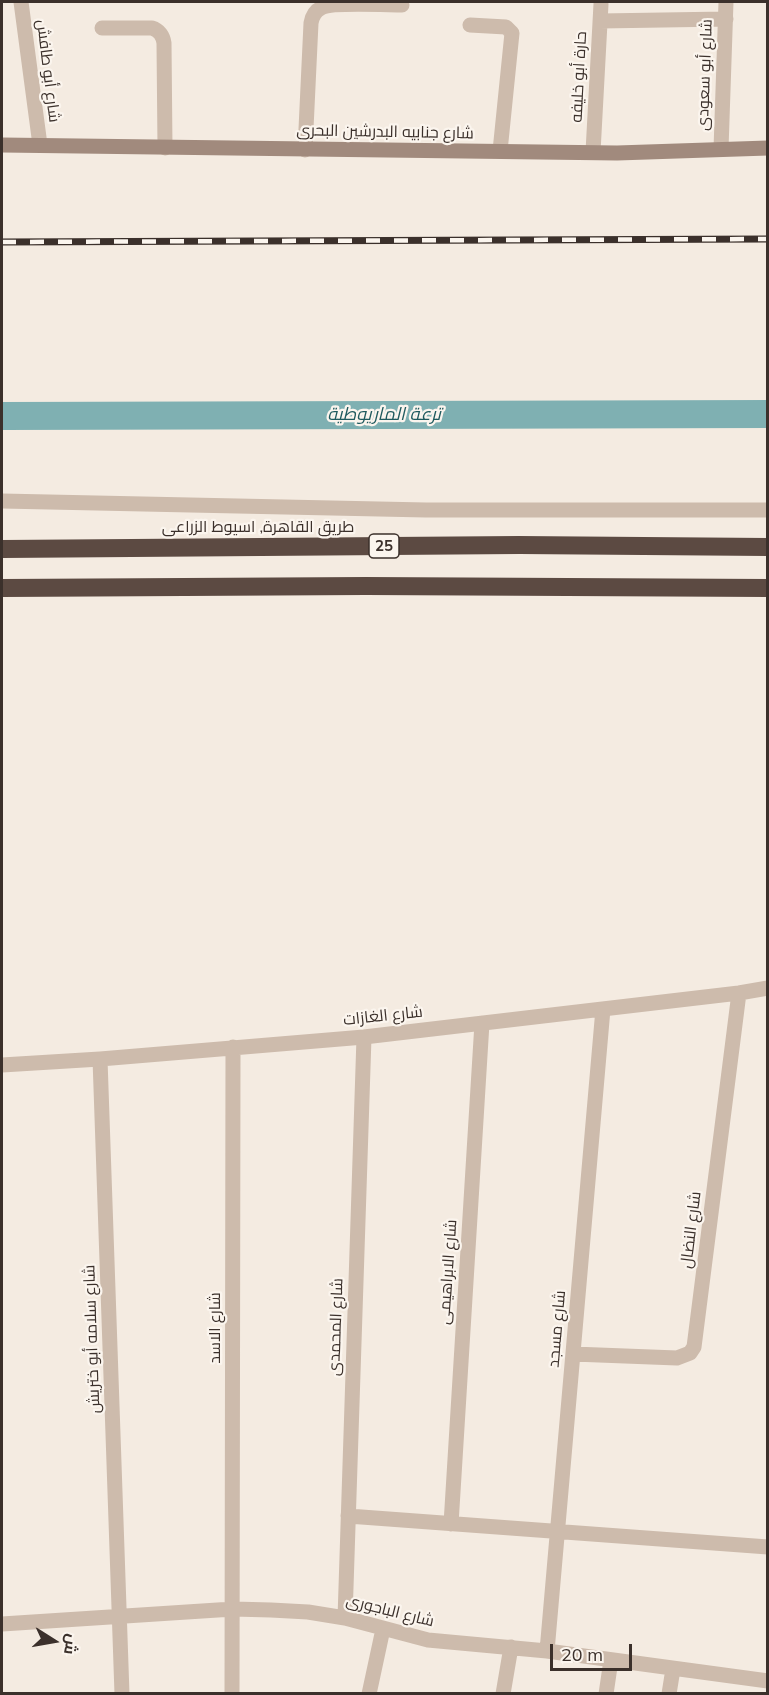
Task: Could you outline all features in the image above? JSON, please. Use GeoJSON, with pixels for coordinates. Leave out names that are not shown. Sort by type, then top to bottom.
{"type":"FeatureCollection","features":[{"type":"Feature","properties":{"kind":"highway","name":"طريق القاهرة, اسيوط الزراعى"},"geometry":{"type":"LineString","coordinates":[[2,549],[507,545],[768,547]]}},
{"type":"Feature","properties":{"kind":"highway"},"geometry":{"type":"LineString","coordinates":[[2,588],[366,586],[768,588]]}},
{"type":"Feature","properties":{"kind":"street","name":"شارع أبو طافش"},"geometry":{"type":"LineString","coordinates":[[21,2],[40,145]]}},
{"type":"Feature","properties":{"kind":"street","name":"شارع أبو سعودى"},"geometry":{"type":"LineString","coordinates":[[721,149],[726,2]]}},
{"type":"Feature","properties":{"kind":"street","name":"حارة أبو خليفه"},"geometry":{"type":"LineString","coordinates":[[593,152],[601,4]]}},
{"type":"Feature","properties":{"kind":"street"},"geometry":{"type":"LineString","coordinates":[[305,150],[311,23],[315,12],[332,5],[402,5]]}},
{"type":"Feature","properties":{"kind":"street"},"geometry":{"type":"LineString","coordinates":[[600,21],[726,19]]}},
{"type":"Feature","properties":{"kind":"street"},"geometry":{"type":"LineString","coordinates":[[470,24],[506,27],[512,33],[500,152]]}},
{"type":"Feature","properties":{"kind":"street"},"geometry":{"type":"LineString","coordinates":[[102,28],[152,28],[162,35],[165,148]]}},
{"type":"Feature","properties":{"kind":"street","name":"شارع جنابيه البدرشين البحرى"},"geometry":{"type":"LineString","coordinates":[[2,145],[500,152],[768,148]]}},
{"type":"Feature","properties":{"kind":"street"},"geometry":{"type":"LineString","coordinates":[[2,501],[426,510],[768,510]]}},
{"type":"Feature","properties":{"kind":"street","name":"شارع الغازات"},"geometry":{"type":"LineString","coordinates":[[2,1065],[364,1037],[768,988]]}},
{"type":"Feature","properties":{"kind":"street","name":"شارع النضال"},"geometry":{"type":"LineString","coordinates":[[573,1354],[676,1358],[690,1353],[694,1347],[739,993]]}},
{"type":"Feature","properties":{"kind":"street","name":"شارع مسجد"},"geometry":{"type":"LineString","coordinates":[[547,1651],[603,1009]]}},
{"type":"Feature","properties":{"kind":"street","name":"شارع الابراهيمى"},"geometry":{"type":"LineString","coordinates":[[451,1524],[482,1023]]}},
{"type":"Feature","properties":{"kind":"street","name":"شارع المحمدى"},"geometry":{"type":"LineString","coordinates":[[345,1618],[364,1037]]}},
{"type":"Feature","properties":{"kind":"street","name":"شارع الاسد"},"geometry":{"type":"LineString","coordinates":[[232,1694],[233,1047]]}},
{"type":"Feature","properties":{"kind":"street","name":"شارع سلامه أبو ختريش"},"geometry":{"type":"LineString","coordinates":[[100,1059],[122,1694]]}},
{"type":"Feature","properties":{"kind":"street"},"geometry":{"type":"LineString","coordinates":[[348,1516],[768,1547]]}},
{"type":"Feature","properties":{"kind":"street","name":"شارع الباجورى"},"geometry":{"type":"LineString","coordinates":[[2,1624],[233,1610],[308,1612],[345,1618],[428,1640],[547,1651],[768,1681]]}},
{"type":"Feature","properties":{"kind":"street"},"geometry":{"type":"LineString","coordinates":[[369,1694],[383,1629]]}},
{"type":"Feature","properties":{"kind":"street"},"geometry":{"type":"LineString","coordinates":[[503,1694],[511,1647]]}},
{"type":"Feature","properties":{"kind":"street"},"geometry":{"type":"LineString","coordinates":[[606,1694],[611,1660]]}},
{"type":"Feature","properties":{"kind":"street"},"geometry":{"type":"LineString","coordinates":[[669,1694],[673,1669]]}},
{"type":"Feature","properties":{"kind":"waterway","name":"ترعة الماريوطية"},"geometry":{"type":"LineString","coordinates":[[2,416],[768,414]]}},
{"type":"Feature","properties":{"kind":"railway"},"geometry":{"type":"LineString","coordinates":[[2,242],[768,239]]}}]}
